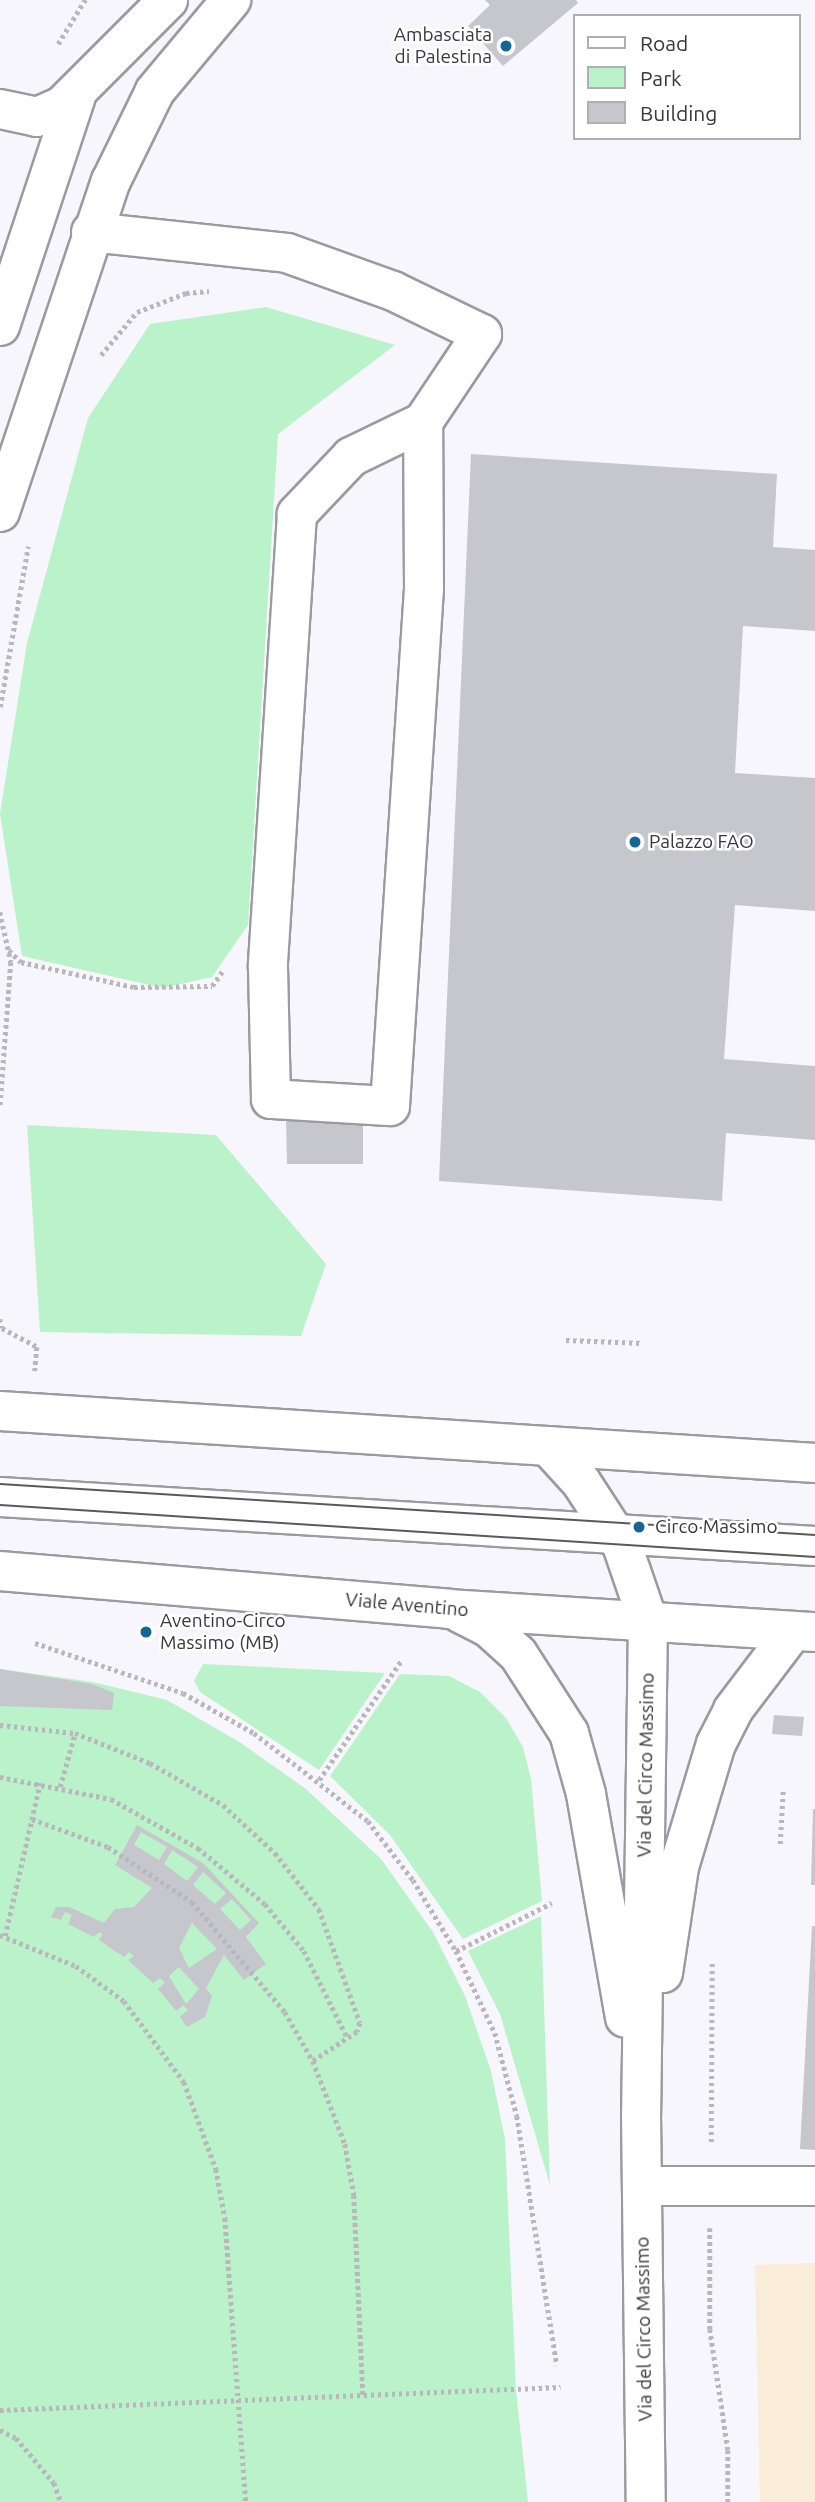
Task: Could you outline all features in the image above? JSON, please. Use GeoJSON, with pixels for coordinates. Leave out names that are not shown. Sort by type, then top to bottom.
{"type":"FeatureCollection","features":[{"type":"Feature","properties":{"kind":"main road"},"geometry":{"type":"LineString","coordinates":[[0,326],[76,96],[141,15],[168,0]]}},
{"type":"Feature","properties":{"kind":"main road"},"geometry":{"type":"LineString","coordinates":[[0,512],[92,232],[155,91],[231,0]]}},
{"type":"Feature","properties":{"kind":"main road"},"geometry":{"type":"LineString","coordinates":[[0,109],[37,117],[76,96]]}},
{"type":"Feature","properties":{"kind":"main road"},"geometry":{"type":"LineString","coordinates":[[92,232],[287,253],[393,292],[482,334],[423,422],[351,457],[298,514],[268,967],[271,1098],[390,1106],[424,589],[423,422]]}},
{"type":"Feature","properties":{"kind":"main road"},"geometry":{"type":"LineString","coordinates":[[0,1411],[815,1463]]}},
{"type":"Feature","properties":{"kind":"main road","name":"Via del Circo Massimo"},"geometry":{"type":"LineString","coordinates":[[548,1446],[581,1482],[617,1536],[638,1581],[648,1621],[641,2114],[646,2502]]}},
{"type":"Feature","properties":{"kind":"main road"},"geometry":{"type":"LineString","coordinates":[[0,1497],[815,1546]]}},
{"type":"Feature","properties":{"kind":"main road","name":"Viale Aventino"},"geometry":{"type":"LineString","coordinates":[[0,1571],[448,1609],[804,1631]]}},
{"type":"Feature","properties":{"kind":"main road","name":"Via del Circo Massimo"},"geometry":{"type":"LineString","coordinates":[[448,1609],[479,1620],[518,1654],[569,1733],[595,1841],[641,2114]]}},
{"type":"Feature","properties":{"kind":"main road","name":"Via del Circo Massimo"},"geometry":{"type":"LineString","coordinates":[[641,2114],[679,1867],[697,1795],[733,1710],[804,1631]]}},
{"type":"Feature","properties":{"kind":"main road"},"geometry":{"type":"LineString","coordinates":[[642,2186],[815,2186]]}},
{"type":"Feature","properties":{"kind":"path"},"geometry":{"type":"LineString","coordinates":[[50,57],[85,0]]}},
{"type":"Feature","properties":{"kind":"path"},"geometry":{"type":"LineString","coordinates":[[97,365],[137,312],[186,293],[224,290]]}},
{"type":"Feature","properties":{"kind":"path"},"geometry":{"type":"LineString","coordinates":[[0,707],[29,537]]}},
{"type":"Feature","properties":{"kind":"path"},"geometry":{"type":"LineString","coordinates":[[0,912],[9,950],[0,1107]]}},
{"type":"Feature","properties":{"kind":"path"},"geometry":{"type":"LineString","coordinates":[[9,950],[21,962],[134,987],[212,986],[226,966]]}},
{"type":"Feature","properties":{"kind":"path"},"geometry":{"type":"LineString","coordinates":[[0,1319],[2,1328],[37,1347]]}},
{"type":"Feature","properties":{"kind":"path"},"geometry":{"type":"LineString","coordinates":[[566,1340],[642,1343]]}},
{"type":"Feature","properties":{"kind":"path"},"geometry":{"type":"LineString","coordinates":[[35,1643],[183,1693],[254,1733],[319,1780],[368,1821],[413,1880],[456,1951],[495,2033],[517,2116],[557,2365]]}},
{"type":"Feature","properties":{"kind":"path"},"geometry":{"type":"LineString","coordinates":[[319,1780],[401,1661]]}},
{"type":"Feature","properties":{"kind":"path"},"geometry":{"type":"LineString","coordinates":[[0,1725],[75,1733],[185,1781],[223,1805],[275,1853],[318,1909],[337,1948],[360,2023],[348,2039],[313,2061]]}},
{"type":"Feature","properties":{"kind":"path"},"geometry":{"type":"LineString","coordinates":[[60,1787],[75,1733]]}},
{"type":"Feature","properties":{"kind":"path"},"geometry":{"type":"LineString","coordinates":[[0,1777],[60,1787],[145,1813],[239,1879],[304,1951],[348,2039]]}},
{"type":"Feature","properties":{"kind":"path"},"geometry":{"type":"LineString","coordinates":[[40,1783],[3,1935],[76,1966],[124,2001],[184,2082],[216,2169],[225,2218],[246,2502]]}},
{"type":"Feature","properties":{"kind":"path"},"geometry":{"type":"LineString","coordinates":[[780,1844],[783,1790]]}},
{"type":"Feature","properties":{"kind":"path"},"geometry":{"type":"LineString","coordinates":[[32,1819],[108,1847],[191,1902],[285,2012],[313,2061],[345,2144],[354,2195],[363,2396]]}},
{"type":"Feature","properties":{"kind":"path"},"geometry":{"type":"LineString","coordinates":[[456,1951],[552,1903]]}},
{"type":"Feature","properties":{"kind":"path"},"geometry":{"type":"LineString","coordinates":[[710,2257],[710,2329],[728,2450],[728,2502]]}},
{"type":"Feature","properties":{"kind":"path"},"geometry":{"type":"LineString","coordinates":[[0,2410],[561,2387]]}},
{"type":"Feature","properties":{"kind":"path"},"geometry":{"type":"LineString","coordinates":[[0,2430],[23,2447],[54,2483],[61,2502]]}},
{"type":"Feature","properties":{"kind":"shaded area"},"geometry":{"type":"Polygon","coordinates":[[[815,2263],[815,2502],[760,2502],[755,2265],[815,2263]]]}},
{"type":"Feature","properties":{"kind":"green space"},"geometry":{"type":"Polygon","coordinates":[[[266,307],[395,345],[278,434],[248,925],[212,977],[163,988],[22,956],[0,814],[27,643],[88,418],[150,324],[266,307]]]}},
{"type":"Feature","properties":{"kind":"green space"},"geometry":{"type":"Polygon","coordinates":[[[27,1125],[216,1135],[326,1264],[301,1336],[40,1332],[27,1125]]]}},
{"type":"Feature","properties":{"kind":"green space"},"geometry":{"type":"Polygon","coordinates":[[[203,1664],[385,1673],[319,1770],[200,1692],[194,1681],[203,1664]]]}},
{"type":"Feature","properties":{"kind":"green space"},"geometry":{"type":"Polygon","coordinates":[[[0,1669],[93,1682],[167,1700],[241,1743],[306,1789],[381,1859],[433,1932],[465,1996],[491,2071],[505,2139],[516,2390],[528,2502],[0,2502],[0,1669]]]}},
{"type":"Feature","properties":{"kind":"green space"},"geometry":{"type":"Polygon","coordinates":[[[400,1674],[449,1676],[480,1692],[506,1718],[523,1747],[531,1779],[542,1901],[463,1939],[390,1835],[330,1776],[400,1674]]]}},
{"type":"Feature","properties":{"kind":"green space"},"geometry":{"type":"Polygon","coordinates":[[[541,1916],[550,2185],[500,2014],[468,1951],[541,1916]]]}},
{"type":"Feature","properties":{"kind":"building","name":"Ambasciata di Palestina"},"geometry":{"type":"Polygon","coordinates":[[[485,0],[576,0],[578,3],[503,66],[468,26],[490,5],[485,0]]]}},
{"type":"Feature","properties":{"kind":"building","name":"Palazzo FAO"},"geometry":{"type":"Polygon","coordinates":[[[471,454],[777,474],[773,547],[815,550],[815,631],[743,626],[735,773],[815,778],[815,911],[735,905],[724,1059],[815,1066],[815,1140],[726,1133],[722,1201],[439,1181],[471,454]]]}},
{"type":"Feature","properties":{"kind":"building"},"geometry":{"type":"Polygon","coordinates":[[[286,1118],[363,1118],[363,1164],[287,1164],[286,1118]]]}},
{"type":"Feature","properties":{"kind":"building"},"geometry":{"type":"Polygon","coordinates":[[[0,1669],[92,1684],[114,1693],[112,1710],[0,1706],[0,1669]]]}},
{"type":"Feature","properties":{"kind":"building"},"geometry":{"type":"Polygon","coordinates":[[[774,1715],[804,1717],[802,1736],[772,1734],[774,1715]]]}},
{"type":"Feature","properties":{"kind":"building"},"geometry":{"type":"Polygon","coordinates":[[[813,1809],[815,1885],[811,1885],[813,1809]]]}},
{"type":"Feature","properties":{"kind":"building"},"geometry":{"type":"Polygon","coordinates":[[[137,1825],[203,1863],[259,1923],[246,1937],[266,1964],[244,1980],[224,1955],[206,1988],[212,1996],[205,2017],[187,2027],[180,2017],[188,2010],[183,2005],[176,2011],[158,1989],[165,1982],[160,1978],[153,1983],[128,1960],[134,1956],[129,1952],[124,1957],[99,1940],[103,1934],[99,1932],[94,1937],[68,1924],[72,1915],[65,1912],[61,1920],[51,1917],[56,1907],[69,1907],[104,1923],[115,1909],[134,1907],[152,1888],[115,1865],[137,1825]],[[141,1832],[134,1845],[159,1860],[167,1847],[141,1832]],[[172,1850],[164,1864],[187,1881],[198,1867],[172,1850]],[[203,1872],[193,1885],[215,1904],[226,1893],[203,1872]],[[232,1899],[220,1909],[240,1930],[251,1920],[232,1899]],[[192,1923],[179,1948],[189,1968],[217,1949],[192,1923]],[[179,1967],[169,1976],[186,2004],[199,1989],[179,1967]]]}},
{"type":"Feature","properties":{"kind":"building"},"geometry":{"type":"Polygon","coordinates":[[[812,1926],[815,1926],[815,2150],[800,2149],[812,1926]]]}},
{"type":"Feature","properties":{"kind":"tram line"},"geometry":{"type":"LineString","coordinates":[[0,1484],[815,1535]]}},
{"type":"Feature","properties":{"kind":"tram line"},"geometry":{"type":"LineString","coordinates":[[0,1505],[815,1557]]}},
{"type":"Feature","properties":{"kind":"place","name":"Ambasciata di Palestina"},"geometry":{"type":"Point","coordinates":[506,46]}},
{"type":"Feature","properties":{"kind":"place","name":"Palazzo FAO"},"geometry":{"type":"Point","coordinates":[635,842]}},
{"type":"Feature","properties":{"kind":"place","name":"Circo Massimo"},"geometry":{"type":"Point","coordinates":[639,1527]}},
{"type":"Feature","properties":{"kind":"place","name":"Aventino-Circo Massimo (MB)"},"geometry":{"type":"Point","coordinates":[146,1632]}}]}
